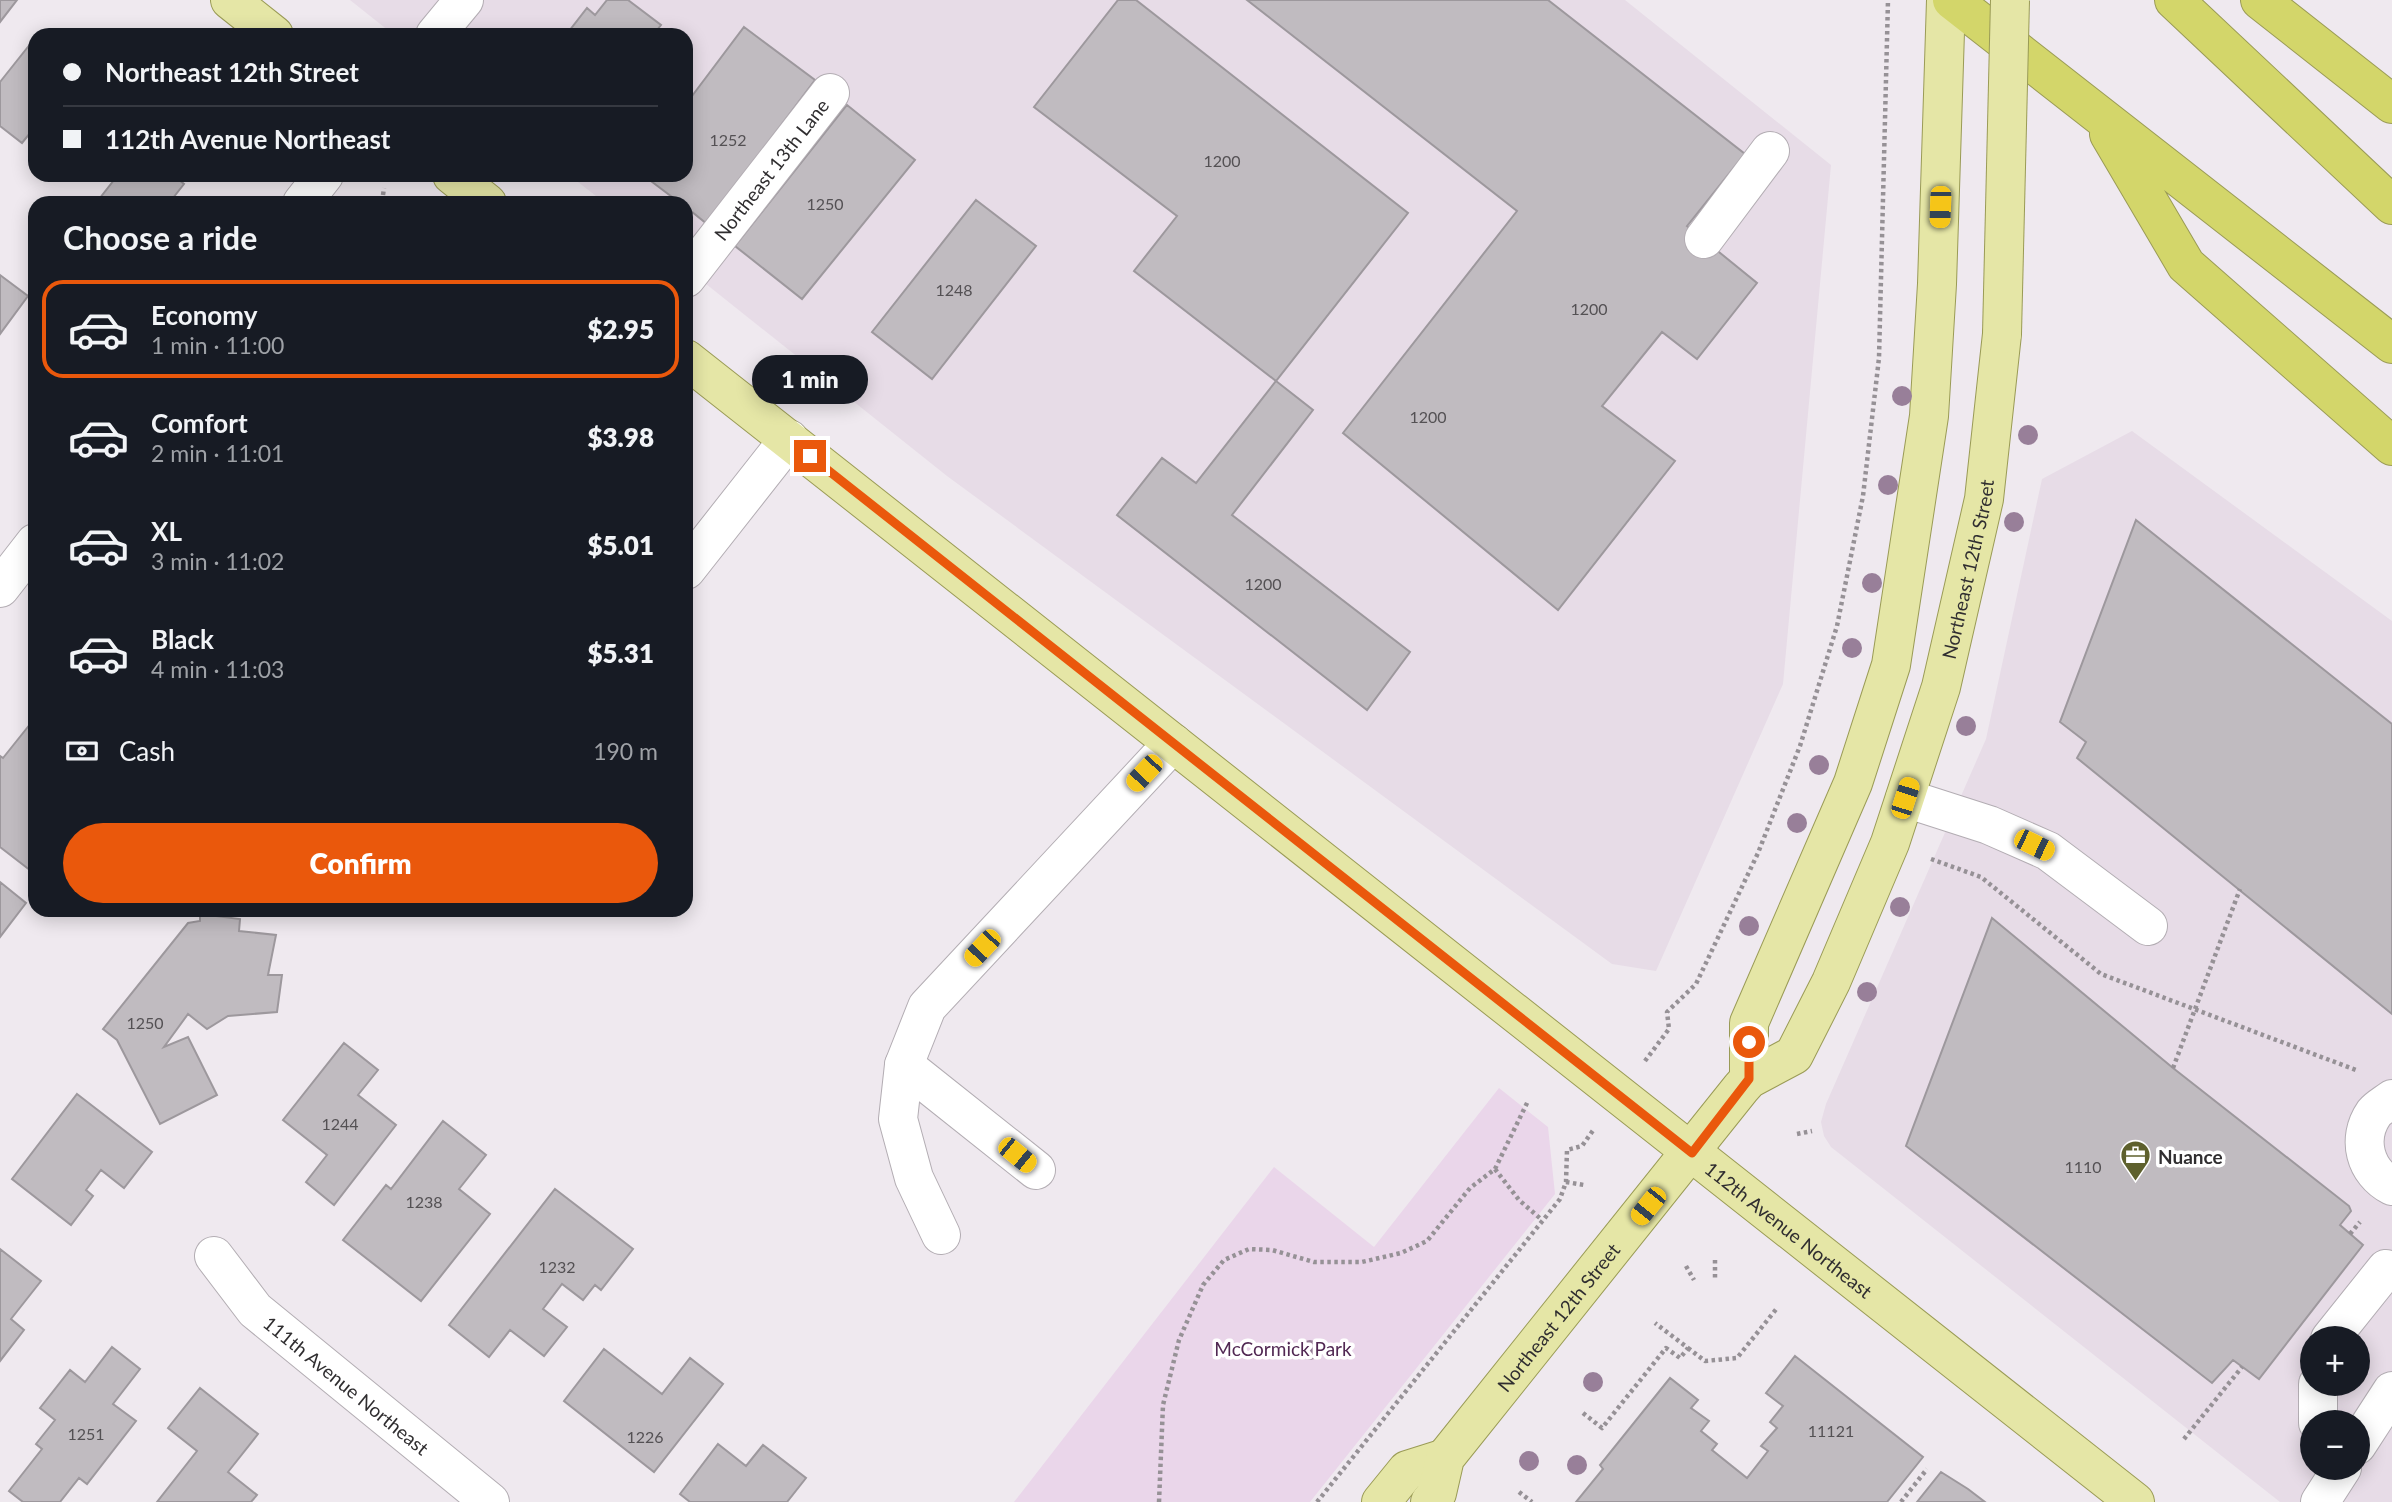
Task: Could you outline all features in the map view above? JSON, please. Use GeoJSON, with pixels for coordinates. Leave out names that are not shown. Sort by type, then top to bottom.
{"type":"FeatureCollection","features":[{"type":"Feature","properties":{"kind":"highway"},"geometry":{"type":"LineString","coordinates":[[1949,0],[2392,344]]}},
{"type":"Feature","properties":{"kind":"highway"},"geometry":{"type":"LineString","coordinates":[[2174,0],[2392,205]]}},
{"type":"Feature","properties":{"kind":"highway"},"geometry":{"type":"LineString","coordinates":[[2260,0],[2392,104]]}},
{"type":"Feature","properties":{"kind":"highway"},"geometry":{"type":"LineString","coordinates":[[2099,117],[2186,265],[2392,446]]}},
{"type":"Feature","properties":{"kind":"main road"},"geometry":{"type":"LineString","coordinates":[[230,0],[265,28]]}},
{"type":"Feature","properties":{"kind":"main road"},"geometry":{"type":"LineString","coordinates":[[1749,1079],[1749,1023],[1853,783],[1891,665],[1929,416],[1949,0]]}},
{"type":"Feature","properties":{"kind":"main road","name":"Northeast 12th Street"},"geometry":{"type":"LineString","coordinates":[[1430,1502],[1437,1493],[1445,1458],[1749,1079],[1794,1055],[1831,982],[1890,843],[1941,687],[1984,499],[2002,334],[2010,0]]}},
{"type":"Feature","properties":{"kind":"main road"},"geometry":{"type":"LineString","coordinates":[[461,182],[478,196]]}},
{"type":"Feature","properties":{"kind":"main road","name":"112th Avenue Northeast"},"geometry":{"type":"LineString","coordinates":[[693,364],[2135,1502]]}},
{"type":"Feature","properties":{"kind":"main road"},"geometry":{"type":"LineString","coordinates":[[1381,1502],[1407,1470],[1445,1458]]}},
{"type":"Feature","properties":{"kind":"street"},"geometry":{"type":"LineString","coordinates":[[441,28],[464,0]]}},
{"type":"Feature","properties":{"kind":"street","name":"Northeast 13th Lane"},"geometry":{"type":"LineString","coordinates":[[693,269],[830,93]]}},
{"type":"Feature","properties":{"kind":"street"},"geometry":{"type":"LineString","coordinates":[[1704,239],[1770,151]]}},
{"type":"Feature","properties":{"kind":"street"},"geometry":{"type":"LineString","coordinates":[[308,196],[318,182]]}},
{"type":"Feature","properties":{"kind":"street"},"geometry":{"type":"LineString","coordinates":[[693,561],[789,439]]}},
{"type":"Feature","properties":{"kind":"street"},"geometry":{"type":"LineString","coordinates":[[0,588],[28,552]]}},
{"type":"Feature","properties":{"kind":"street"},"geometry":{"type":"LineString","coordinates":[[941,1235],[914,1178],[898,1119],[904,1065],[927,1007],[1172,743]]}},
{"type":"Feature","properties":{"kind":"street"},"geometry":{"type":"LineString","coordinates":[[1905,798],[1989,825],[2048,851],[2148,926]]}},
{"type":"Feature","properties":{"kind":"street"},"geometry":{"type":"LineString","coordinates":[[904,1065],[1036,1170]]}},
{"type":"Feature","properties":{"kind":"street"},"geometry":{"type":"LineString","coordinates":[[2392,1099],[2374,1113],[2364,1146],[2371,1171],[2392,1186]]}},
{"type":"Feature","properties":{"kind":"street","name":"111th Avenue Northeast"},"geometry":{"type":"LineString","coordinates":[[214,1256],[255,1310],[490,1502]]}},
{"type":"Feature","properties":{"kind":"street"},"geometry":{"type":"LineString","coordinates":[[2340,1326],[2386,1269]]}},
{"type":"Feature","properties":{"kind":"street"},"geometry":{"type":"LineString","coordinates":[[2370,1425],[2392,1391]]}},
{"type":"Feature","properties":{"kind":"path"},"geometry":{"type":"LineString","coordinates":[[1669,1029],[1667,1013],[1696,984],[1758,853],[1800,746],[1837,626],[1863,496],[1879,358],[1888,0]]}},
{"type":"Feature","properties":{"kind":"path"},"geometry":{"type":"LineString","coordinates":[[383,195],[384,188]]}},
{"type":"Feature","properties":{"kind":"path"},"geometry":{"type":"LineString","coordinates":[[1931,859],[1981,877],[2101,974],[2356,1070]]}},
{"type":"Feature","properties":{"kind":"path"},"geometry":{"type":"LineString","coordinates":[[2173,1068],[2240,889]]}},
{"type":"Feature","properties":{"kind":"path"},"geometry":{"type":"LineString","coordinates":[[1159,1502],[1163,1405],[1179,1340],[1203,1285],[1224,1260],[1249,1249],[1272,1250],[1314,1262],[1362,1262],[1401,1253],[1427,1241],[1470,1188],[1495,1169],[1528,1101]]}},
{"type":"Feature","properties":{"kind":"path"},"geometry":{"type":"LineString","coordinates":[[1797,1134],[1812,1130]]}},
{"type":"Feature","properties":{"kind":"path"},"geometry":{"type":"LineString","coordinates":[[1317,1502],[1560,1199],[1566,1182],[1567,1150],[1582,1146]]}},
{"type":"Feature","properties":{"kind":"path"},"geometry":{"type":"LineString","coordinates":[[1495,1169],[1519,1200],[1542,1220]]}},
{"type":"Feature","properties":{"kind":"path"},"geometry":{"type":"LineString","coordinates":[[1566,1182],[1584,1185]]}},
{"type":"Feature","properties":{"kind":"path"},"geometry":{"type":"LineString","coordinates":[[2350,1234],[2360,1222]]}},
{"type":"Feature","properties":{"kind":"path"},"geometry":{"type":"LineString","coordinates":[[1715,1260],[1715,1278]]}},
{"type":"Feature","properties":{"kind":"path"},"geometry":{"type":"LineString","coordinates":[[1686,1266],[1695,1280]]}},
{"type":"Feature","properties":{"kind":"path"},"geometry":{"type":"LineString","coordinates":[[1655,1323],[1705,1361],[1737,1358],[1778,1307]]}},
{"type":"Feature","properties":{"kind":"path"},"geometry":{"type":"LineString","coordinates":[[1583,1413],[1602,1428],[1666,1348],[1680,1358],[1688,1348]]}},
{"type":"Feature","properties":{"kind":"path"},"geometry":{"type":"LineString","coordinates":[[2184,1439],[2242,1367]]}},
{"type":"Feature","properties":{"kind":"path"},"geometry":{"type":"LineString","coordinates":[[1901,1502],[1927,1469]]}},
{"type":"Feature","properties":{"kind":"path"},"geometry":{"type":"LineString","coordinates":[[1519,1492],[1532,1502]]}},
{"type":"Feature","properties":{"kind":"shaded area"},"geometry":{"type":"Polygon","coordinates":[[[350,0],[1625,0],[1831,165],[1783,684],[1656,971],[1612,964],[947,476],[693,274],[693,196],[596,196],[578,182],[693,182],[693,28],[385,28],[350,0]]]}},
{"type":"Feature","properties":{"kind":"shaded area"},"geometry":{"type":"Polygon","coordinates":[[[2132,431],[2392,621],[2392,1502],[2280,1502],[1831,1147],[1824,1136],[1821,1122],[1826,1104],[1986,739],[2042,479],[2132,431]]]}},
{"type":"Feature","properties":{"kind":"green space","name":"McCormick Park"},"geometry":{"type":"Polygon","coordinates":[[[1499,1088],[1548,1127],[1555,1194],[1310,1502],[1014,1502],[1274,1167],[1374,1247],[1499,1088]]]}},
{"type":"Feature","properties":{"kind":"building"},"geometry":{"type":"Polygon","coordinates":[[[0,0],[17,0],[0,22],[0,0]]]}},
{"type":"Feature","properties":{"kind":"building"},"geometry":{"type":"Polygon","coordinates":[[[607,0],[628,0],[661,25],[659,28],[571,28],[587,8],[595,15],[607,0]]]}},
{"type":"Feature","properties":{"kind":"building"},"geometry":{"type":"Polygon","coordinates":[[[1118,0],[1136,0],[1408,213],[1276,381],[1134,271],[1177,216],[1034,107],[1118,0]]]}},
{"type":"Feature","properties":{"kind":"building"},"geometry":{"type":"Polygon","coordinates":[[[1247,0],[1548,0],[1745,154],[1687,226],[1757,283],[1697,359],[1662,332],[1602,406],[1675,461],[1558,610],[1343,433],[1517,211],[1247,0]]]}},
{"type":"Feature","properties":{"kind":"building"},"geometry":{"type":"Polygon","coordinates":[[[744,27],[815,80],[707,224],[693,213],[693,196],[671,196],[652,182],[693,182],[693,95],[744,27]]]}},
{"type":"Feature","properties":{"kind":"building"},"geometry":{"type":"Polygon","coordinates":[[[28,47],[28,136],[22,143],[0,126],[0,82],[28,47]]]}},
{"type":"Feature","properties":{"kind":"building"},"geometry":{"type":"Polygon","coordinates":[[[847,105],[915,160],[802,299],[735,246],[847,105]]]}},
{"type":"Feature","properties":{"kind":"building"},"geometry":{"type":"Polygon","coordinates":[[[112,182],[184,184],[175,196],[102,196],[112,182]]]}},
{"type":"Feature","properties":{"kind":"building"},"geometry":{"type":"Polygon","coordinates":[[[976,200],[1036,246],[932,379],[872,332],[976,200]]]}},
{"type":"Feature","properties":{"kind":"building"},"geometry":{"type":"Polygon","coordinates":[[[0,275],[28,296],[0,334],[0,275]]]}},
{"type":"Feature","properties":{"kind":"building"},"geometry":{"type":"Polygon","coordinates":[[[1276,381],[1313,410],[1232,515],[1410,652],[1367,710],[1117,515],[1162,458],[1196,483],[1276,381]]]}},
{"type":"Feature","properties":{"kind":"building"},"geometry":{"type":"Polygon","coordinates":[[[2136,520],[2392,724],[2392,1014],[2077,758],[2086,742],[2060,722],[2136,520]]]}},
{"type":"Feature","properties":{"kind":"building"},"geometry":{"type":"Polygon","coordinates":[[[28,727],[28,869],[0,847],[0,756],[3,758],[28,727]]]}},
{"type":"Feature","properties":{"kind":"building"},"geometry":{"type":"Polygon","coordinates":[[[0,882],[26,903],[0,937],[0,882]]]}},
{"type":"Feature","properties":{"kind":"building"},"geometry":{"type":"Polygon","coordinates":[[[200,917],[240,919],[239,931],[276,935],[268,975],[282,975],[277,1012],[228,1016],[207,1029],[188,1014],[164,1047],[188,1037],[217,1095],[160,1124],[117,1040],[103,1029],[188,923],[200,921],[200,917]]]}},
{"type":"Feature","properties":{"kind":"building"},"geometry":{"type":"Polygon","coordinates":[[[1992,918],[2173,1068],[2349,1206],[2351,1211],[2340,1225],[2363,1245],[2259,1379],[2233,1360],[2212,1383],[1906,1146],[1992,918]]]}},
{"type":"Feature","properties":{"kind":"building"},"geometry":{"type":"Polygon","coordinates":[[[344,1043],[378,1070],[358,1095],[396,1125],[334,1205],[306,1182],[327,1155],[283,1120],[344,1043]]]}},
{"type":"Feature","properties":{"kind":"building"},"geometry":{"type":"Polygon","coordinates":[[[77,1094],[152,1152],[124,1188],[101,1170],[86,1190],[93,1196],[71,1225],[12,1179],[77,1094]]]}},
{"type":"Feature","properties":{"kind":"building"},"geometry":{"type":"Polygon","coordinates":[[[443,1121],[486,1155],[459,1189],[490,1214],[421,1301],[343,1240],[386,1185],[391,1189],[443,1121]]]}},
{"type":"Feature","properties":{"kind":"building"},"geometry":{"type":"Polygon","coordinates":[[[555,1189],[633,1249],[601,1290],[595,1285],[583,1300],[562,1284],[543,1309],[567,1327],[544,1356],[510,1330],[489,1357],[449,1325],[555,1189]]]}},
{"type":"Feature","properties":{"kind":"building"},"geometry":{"type":"Polygon","coordinates":[[[0,1249],[41,1281],[11,1319],[24,1330],[0,1361],[0,1249]]]}},
{"type":"Feature","properties":{"kind":"building"},"geometry":{"type":"Polygon","coordinates":[[[112,1347],[140,1369],[113,1404],[136,1421],[87,1484],[79,1478],[60,1502],[23,1502],[9,1491],[42,1449],[36,1444],[55,1420],[40,1408],[70,1370],[85,1382],[112,1347]]]}},
{"type":"Feature","properties":{"kind":"building"},"geometry":{"type":"Polygon","coordinates":[[[604,1349],[662,1394],[690,1358],[723,1384],[654,1472],[564,1401],[604,1349]]]}},
{"type":"Feature","properties":{"kind":"building"},"geometry":{"type":"Polygon","coordinates":[[[1795,1356],[1923,1457],[1887,1502],[1576,1502],[1603,1469],[1600,1465],[1670,1378],[1698,1400],[1691,1408],[1709,1421],[1701,1431],[1717,1444],[1712,1450],[1747,1478],[1768,1451],[1761,1446],[1777,1428],[1770,1422],[1783,1406],[1766,1393],[1795,1356]]]}},
{"type":"Feature","properties":{"kind":"building"},"geometry":{"type":"Polygon","coordinates":[[[200,1388],[258,1434],[228,1472],[257,1495],[251,1502],[157,1502],[197,1451],[168,1428],[200,1388]]]}},
{"type":"Feature","properties":{"kind":"building"},"geometry":{"type":"Polygon","coordinates":[[[718,1444],[746,1466],[763,1445],[806,1478],[787,1502],[690,1502],[680,1494],[718,1444]]]}},
{"type":"Feature","properties":{"kind":"building"},"geometry":{"type":"Polygon","coordinates":[[[1941,1472],[1968,1489],[1985,1502],[1917,1502],[1941,1472]]]}},
{"type":"Feature","properties":{"kind":"place","name":"Nuance"},"geometry":{"type":"Point","coordinates":[2135,1183]}},
{"type":"Feature","properties":{"kind":"route"},"geometry":{"type":"LineString","coordinates":[[810,456],[1692,1153],[1749,1079],[1749,1042]]}}]}
